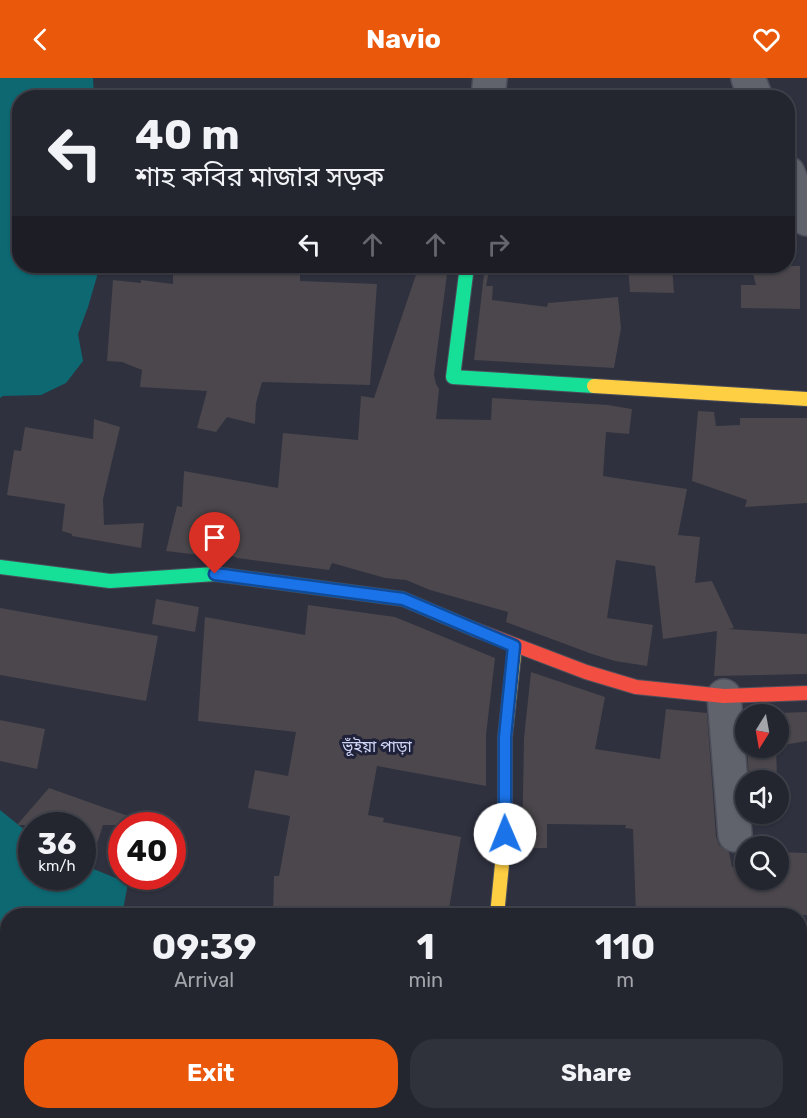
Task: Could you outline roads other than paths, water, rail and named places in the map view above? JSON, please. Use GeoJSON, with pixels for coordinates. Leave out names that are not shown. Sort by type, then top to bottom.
{"type":"FeatureCollection","features":[{"type":"Feature","properties":{"kind":"street"},"geometry":{"type":"LineString","coordinates":[[795,190],[807,219]]}},
{"type":"Feature","properties":{"kind":"street"},"geometry":{"type":"LineString","coordinates":[[466,273],[453,377],[807,399]]}},
{"type":"Feature","properties":{"kind":"street"},"geometry":{"type":"LineString","coordinates":[[0,567],[110,581],[215,574],[403,599],[514,646],[636,687],[724,696],[807,693]]}},
{"type":"Feature","properties":{"kind":"street"},"geometry":{"type":"LineString","coordinates":[[498,908],[505,834],[505,737],[514,646]]}},
{"type":"Feature","properties":{"kind":"street"},"geometry":{"type":"LineString","coordinates":[[724,696],[735,835]]}},
{"type":"Feature","properties":{"kind":"water"},"geometry":{"type":"Polygon","coordinates":[[[0,78],[93,78],[94,90],[12,90],[12,273],[98,273],[78,334],[83,361],[66,383],[41,395],[0,398],[0,78]]]}},
{"type":"Feature","properties":{"kind":"water"},"geometry":{"type":"Polygon","coordinates":[[[0,810],[18,825],[18,890],[96,890],[96,870],[108,875],[108,890],[127,890],[123,908],[0,908],[0,810]]]}},
{"type":"Feature","properties":{"kind":"district","name":"ভূঁইয়া পাড়া"},"geometry":{"type":"Point","coordinates":[377,746]}}]}
